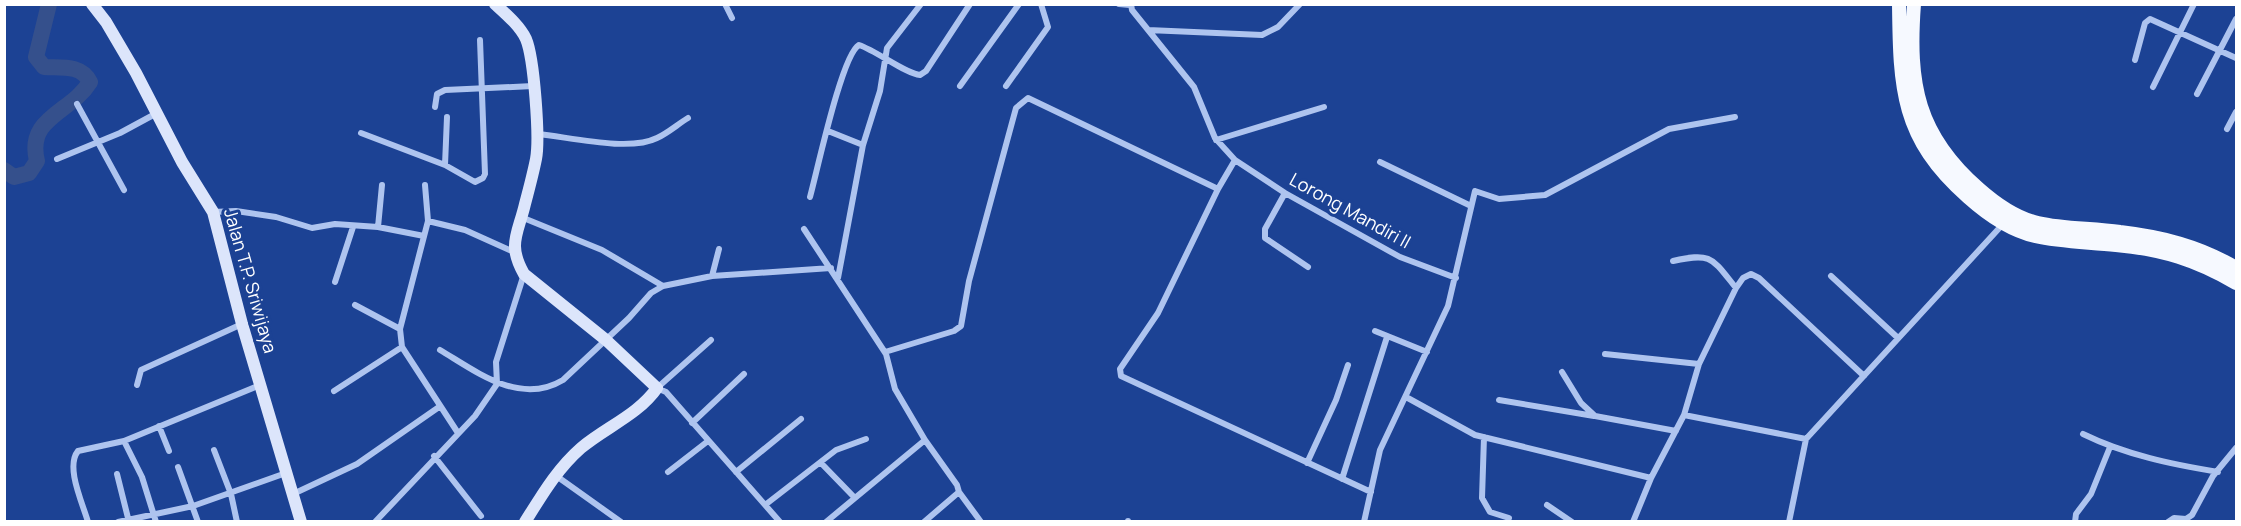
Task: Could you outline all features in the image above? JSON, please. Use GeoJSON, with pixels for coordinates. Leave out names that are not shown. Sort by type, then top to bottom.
{"type":"FeatureCollection","features":[{"type":"Feature","properties":{"kind":"main road"},"geometry":{"type":"LineString","coordinates":[[1899,4],[1900,73],[1907,108],[1919,141],[1951,182],[2003,224],[2034,236],[2119,245],[2170,254],[2204,265],[2236,283]]}},
{"type":"Feature","properties":{"kind":"main road"},"geometry":{"type":"LineString","coordinates":[[1914,4],[1913,72],[1919,104],[1931,135],[1945,155],[1984,194],[2009,213],[2037,223],[2120,232],[2173,241],[2210,252],[2236,268]]}},
{"type":"Feature","properties":{"kind":"street","name":"Jalan T.P. Sriwijaya"},"geometry":{"type":"LineString","coordinates":[[92,4],[106,22],[213,212],[242,324],[301,522]]}},
{"type":"Feature","properties":{"kind":"street"},"geometry":{"type":"LineString","coordinates":[[495,4],[525,37],[531,55],[537,155],[521,217],[514,234],[514,252],[524,274],[606,340],[657,388],[666,392],[778,521]]}},
{"type":"Feature","properties":{"kind":"street"},"geometry":{"type":"LineString","coordinates":[[725,4],[732,18]]}},
{"type":"Feature","properties":{"kind":"street"},"geometry":{"type":"LineString","coordinates":[[838,278],[863,145],[880,92],[887,48],[921,4]]}},
{"type":"Feature","properties":{"kind":"street"},"geometry":{"type":"LineString","coordinates":[[810,197],[851,52],[860,45],[885,56],[911,73],[920,75],[926,71],[970,4]]}},
{"type":"Feature","properties":{"kind":"street"},"geometry":{"type":"LineString","coordinates":[[960,86],[1019,4]]}},
{"type":"Feature","properties":{"kind":"street"},"geometry":{"type":"LineString","coordinates":[[1006,87],[1048,27],[1041,4]]}},
{"type":"Feature","properties":{"kind":"street"},"geometry":{"type":"LineString","coordinates":[[1119,4],[1131,5],[1197,92],[1216,140],[1324,107]]}},
{"type":"Feature","properties":{"kind":"street"},"geometry":{"type":"LineString","coordinates":[[1148,30],[1262,35],[1273,32],[1300,4]]}},
{"type":"Feature","properties":{"kind":"street"},"geometry":{"type":"LineString","coordinates":[[2153,87],[2194,4]]}},
{"type":"Feature","properties":{"kind":"street"},"geometry":{"type":"LineString","coordinates":[[2135,60],[2145,23],[2150,19],[2236,58]]}},
{"type":"Feature","properties":{"kind":"street"},"geometry":{"type":"LineString","coordinates":[[2197,94],[2236,19]]}},
{"type":"Feature","properties":{"kind":"street"},"geometry":{"type":"LineString","coordinates":[[361,133],[445,165],[475,182],[483,178],[483,88],[480,40]]}},
{"type":"Feature","properties":{"kind":"street"},"geometry":{"type":"LineString","coordinates":[[435,107],[440,91],[533,86]]}},
{"type":"Feature","properties":{"kind":"street"},"geometry":{"type":"LineString","coordinates":[[885,352],[954,331],[961,326],[978,247],[1016,108],[1022,100],[1028,98],[1218,189]]}},
{"type":"Feature","properties":{"kind":"street"},"geometry":{"type":"LineString","coordinates":[[76,104],[95,142],[124,190]]}},
{"type":"Feature","properties":{"kind":"street"},"geometry":{"type":"LineString","coordinates":[[2228,129],[2236,112]]}},
{"type":"Feature","properties":{"kind":"street"},"geometry":{"type":"LineString","coordinates":[[57,159],[127,130],[158,113]]}},
{"type":"Feature","properties":{"kind":"street"},"geometry":{"type":"LineString","coordinates":[[445,165],[447,117]]}},
{"type":"Feature","properties":{"kind":"street"},"geometry":{"type":"LineString","coordinates":[[1364,522],[1380,450],[1448,306],[1474,191],[1499,199],[1545,195],[1669,129],[1735,117]]}},
{"type":"Feature","properties":{"kind":"street"},"geometry":{"type":"LineString","coordinates":[[537,134],[640,143],[656,139],[688,118]]}},
{"type":"Feature","properties":{"kind":"street"},"geometry":{"type":"LineString","coordinates":[[828,131],[863,145]]}},
{"type":"Feature","properties":{"kind":"street","name":"Lorong Mandiri II"},"geometry":{"type":"LineString","coordinates":[[1216,140],[1235,160],[1284,193],[1400,257],[1456,278]]}},
{"type":"Feature","properties":{"kind":"street"},"geometry":{"type":"LineString","coordinates":[[1235,160],[1218,189],[1158,313],[1120,369],[1121,376],[1371,492]]}},
{"type":"Feature","properties":{"kind":"street"},"geometry":{"type":"LineString","coordinates":[[1380,162],[1471,206]]}},
{"type":"Feature","properties":{"kind":"street"},"geometry":{"type":"LineString","coordinates":[[378,227],[382,185]]}},
{"type":"Feature","properties":{"kind":"street"},"geometry":{"type":"LineString","coordinates":[[425,185],[428,221],[400,329],[402,347],[458,433]]}},
{"type":"Feature","properties":{"kind":"street"},"geometry":{"type":"LineString","coordinates":[[1284,193],[1265,229],[1264,238],[1308,267]]}},
{"type":"Feature","properties":{"kind":"street"},"geometry":{"type":"LineString","coordinates":[[213,212],[236,211],[276,217],[312,228],[335,224],[378,227],[424,236]]}},
{"type":"Feature","properties":{"kind":"street"},"geometry":{"type":"LineString","coordinates":[[521,217],[602,250],[663,286]]}},
{"type":"Feature","properties":{"kind":"street"},"geometry":{"type":"LineString","coordinates":[[428,221],[465,230],[514,252]]}},
{"type":"Feature","properties":{"kind":"street"},"geometry":{"type":"LineString","coordinates":[[1789,522],[1806,439],[2003,224]]}},
{"type":"Feature","properties":{"kind":"street"},"geometry":{"type":"LineString","coordinates":[[335,282],[353,227]]}},
{"type":"Feature","properties":{"kind":"street"},"geometry":{"type":"LineString","coordinates":[[804,229],[885,352],[893,385],[925,440],[981,522]]}},
{"type":"Feature","properties":{"kind":"street"},"geometry":{"type":"LineString","coordinates":[[712,276],[719,249]]}},
{"type":"Feature","properties":{"kind":"street"},"geometry":{"type":"LineString","coordinates":[[1673,261],[1697,255],[1706,257],[1717,264],[1736,288]]}},
{"type":"Feature","properties":{"kind":"street"},"geometry":{"type":"LineString","coordinates":[[440,350],[497,384],[538,391],[553,387],[563,380],[651,293],[663,286],[712,276],[831,268]]}},
{"type":"Feature","properties":{"kind":"street"},"geometry":{"type":"LineString","coordinates":[[375,522],[434,456],[475,416],[497,384],[496,362],[524,274]]}},
{"type":"Feature","properties":{"kind":"street"},"geometry":{"type":"LineString","coordinates":[[1633,522],[1651,478],[1684,415],[1699,364],[1743,278],[1751,274],[1759,278],[1864,376]]}},
{"type":"Feature","properties":{"kind":"street"},"geometry":{"type":"LineString","coordinates":[[1831,276],[1898,338]]}},
{"type":"Feature","properties":{"kind":"street"},"geometry":{"type":"LineString","coordinates":[[355,305],[400,329]]}},
{"type":"Feature","properties":{"kind":"street"},"geometry":{"type":"LineString","coordinates":[[137,385],[141,370],[242,324]]}},
{"type":"Feature","properties":{"kind":"street"},"geometry":{"type":"LineString","coordinates":[[1374,331],[1427,352]]}},
{"type":"Feature","properties":{"kind":"street"},"geometry":{"type":"LineString","coordinates":[[1342,478],[1387,337]]}},
{"type":"Feature","properties":{"kind":"street"},"geometry":{"type":"LineString","coordinates":[[525,522],[554,474],[582,447],[619,423],[711,340]]}},
{"type":"Feature","properties":{"kind":"street"},"geometry":{"type":"LineString","coordinates":[[334,390],[402,347]]}},
{"type":"Feature","properties":{"kind":"street"},"geometry":{"type":"LineString","coordinates":[[1605,354],[1699,364]]}},
{"type":"Feature","properties":{"kind":"street"},"geometry":{"type":"LineString","coordinates":[[1307,463],[1336,400],[1348,365]]}},
{"type":"Feature","properties":{"kind":"street"},"geometry":{"type":"LineString","coordinates":[[1562,372],[1581,403],[1595,416]]}},
{"type":"Feature","properties":{"kind":"street"},"geometry":{"type":"LineString","coordinates":[[693,423],[744,374]]}},
{"type":"Feature","properties":{"kind":"street"},"geometry":{"type":"LineString","coordinates":[[88,522],[74,470],[74,456],[78,451],[124,441],[260,385]]}},
{"type":"Feature","properties":{"kind":"street"},"geometry":{"type":"LineString","coordinates":[[1406,397],[1475,435],[1651,478]]}},
{"type":"Feature","properties":{"kind":"street"},"geometry":{"type":"LineString","coordinates":[[1499,400],[1676,430]]}},
{"type":"Feature","properties":{"kind":"street"},"geometry":{"type":"LineString","coordinates":[[292,494],[357,464],[439,407]]}},
{"type":"Feature","properties":{"kind":"street"},"geometry":{"type":"LineString","coordinates":[[1684,415],[1806,439]]}},
{"type":"Feature","properties":{"kind":"street"},"geometry":{"type":"LineString","coordinates":[[736,472],[801,419]]}},
{"type":"Feature","properties":{"kind":"street"},"geometry":{"type":"LineString","coordinates":[[159,426],[169,451]]}},
{"type":"Feature","properties":{"kind":"street"},"geometry":{"type":"LineString","coordinates":[[2083,434],[2110,447],[2156,461],[2218,472]]}},
{"type":"Feature","properties":{"kind":"street"},"geometry":{"type":"LineString","coordinates":[[1484,437],[1482,498],[1490,512],[1509,518]]}},
{"type":"Feature","properties":{"kind":"street"},"geometry":{"type":"LineString","coordinates":[[765,505],[836,450],[866,438]]}},
{"type":"Feature","properties":{"kind":"street"},"geometry":{"type":"LineString","coordinates":[[826,522],[925,440]]}},
{"type":"Feature","properties":{"kind":"street"},"geometry":{"type":"LineString","coordinates":[[124,441],[142,477],[155,518]]}},
{"type":"Feature","properties":{"kind":"street"},"geometry":{"type":"LineString","coordinates":[[668,472],[708,441]]}},
{"type":"Feature","properties":{"kind":"street"},"geometry":{"type":"LineString","coordinates":[[2075,522],[2076,514],[2091,494],[2110,447]]}},
{"type":"Feature","properties":{"kind":"street"},"geometry":{"type":"LineString","coordinates":[[2168,522],[2174,518],[2186,519],[2192,515],[2218,472],[2236,448]]}},
{"type":"Feature","properties":{"kind":"street"},"geometry":{"type":"LineString","coordinates":[[214,450],[231,494],[237,522]]}},
{"type":"Feature","properties":{"kind":"street"},"geometry":{"type":"LineString","coordinates":[[434,456],[481,516]]}},
{"type":"Feature","properties":{"kind":"street"},"geometry":{"type":"LineString","coordinates":[[821,463],[854,497]]}},
{"type":"Feature","properties":{"kind":"street"},"geometry":{"type":"LineString","coordinates":[[178,467],[198,522]]}},
{"type":"Feature","properties":{"kind":"street"},"geometry":{"type":"LineString","coordinates":[[118,522],[155,518],[231,494],[286,473]]}},
{"type":"Feature","properties":{"kind":"street"},"geometry":{"type":"LineString","coordinates":[[117,474],[129,521]]}},
{"type":"Feature","properties":{"kind":"street"},"geometry":{"type":"LineString","coordinates":[[554,474],[621,522]]}},
{"type":"Feature","properties":{"kind":"street"},"geometry":{"type":"LineString","coordinates":[[924,522],[959,492]]}},
{"type":"Feature","properties":{"kind":"street"},"geometry":{"type":"LineString","coordinates":[[1547,505],[1572,522]]}},
{"type":"Feature","properties":{"kind":"waterway"},"geometry":{"type":"LineString","coordinates":[[4,170],[14,177],[29,173],[37,161],[35,146],[38,134],[44,125],[82,92],[90,82],[86,76],[76,70],[64,67],[44,67],[36,57],[49,4]]}}]}
